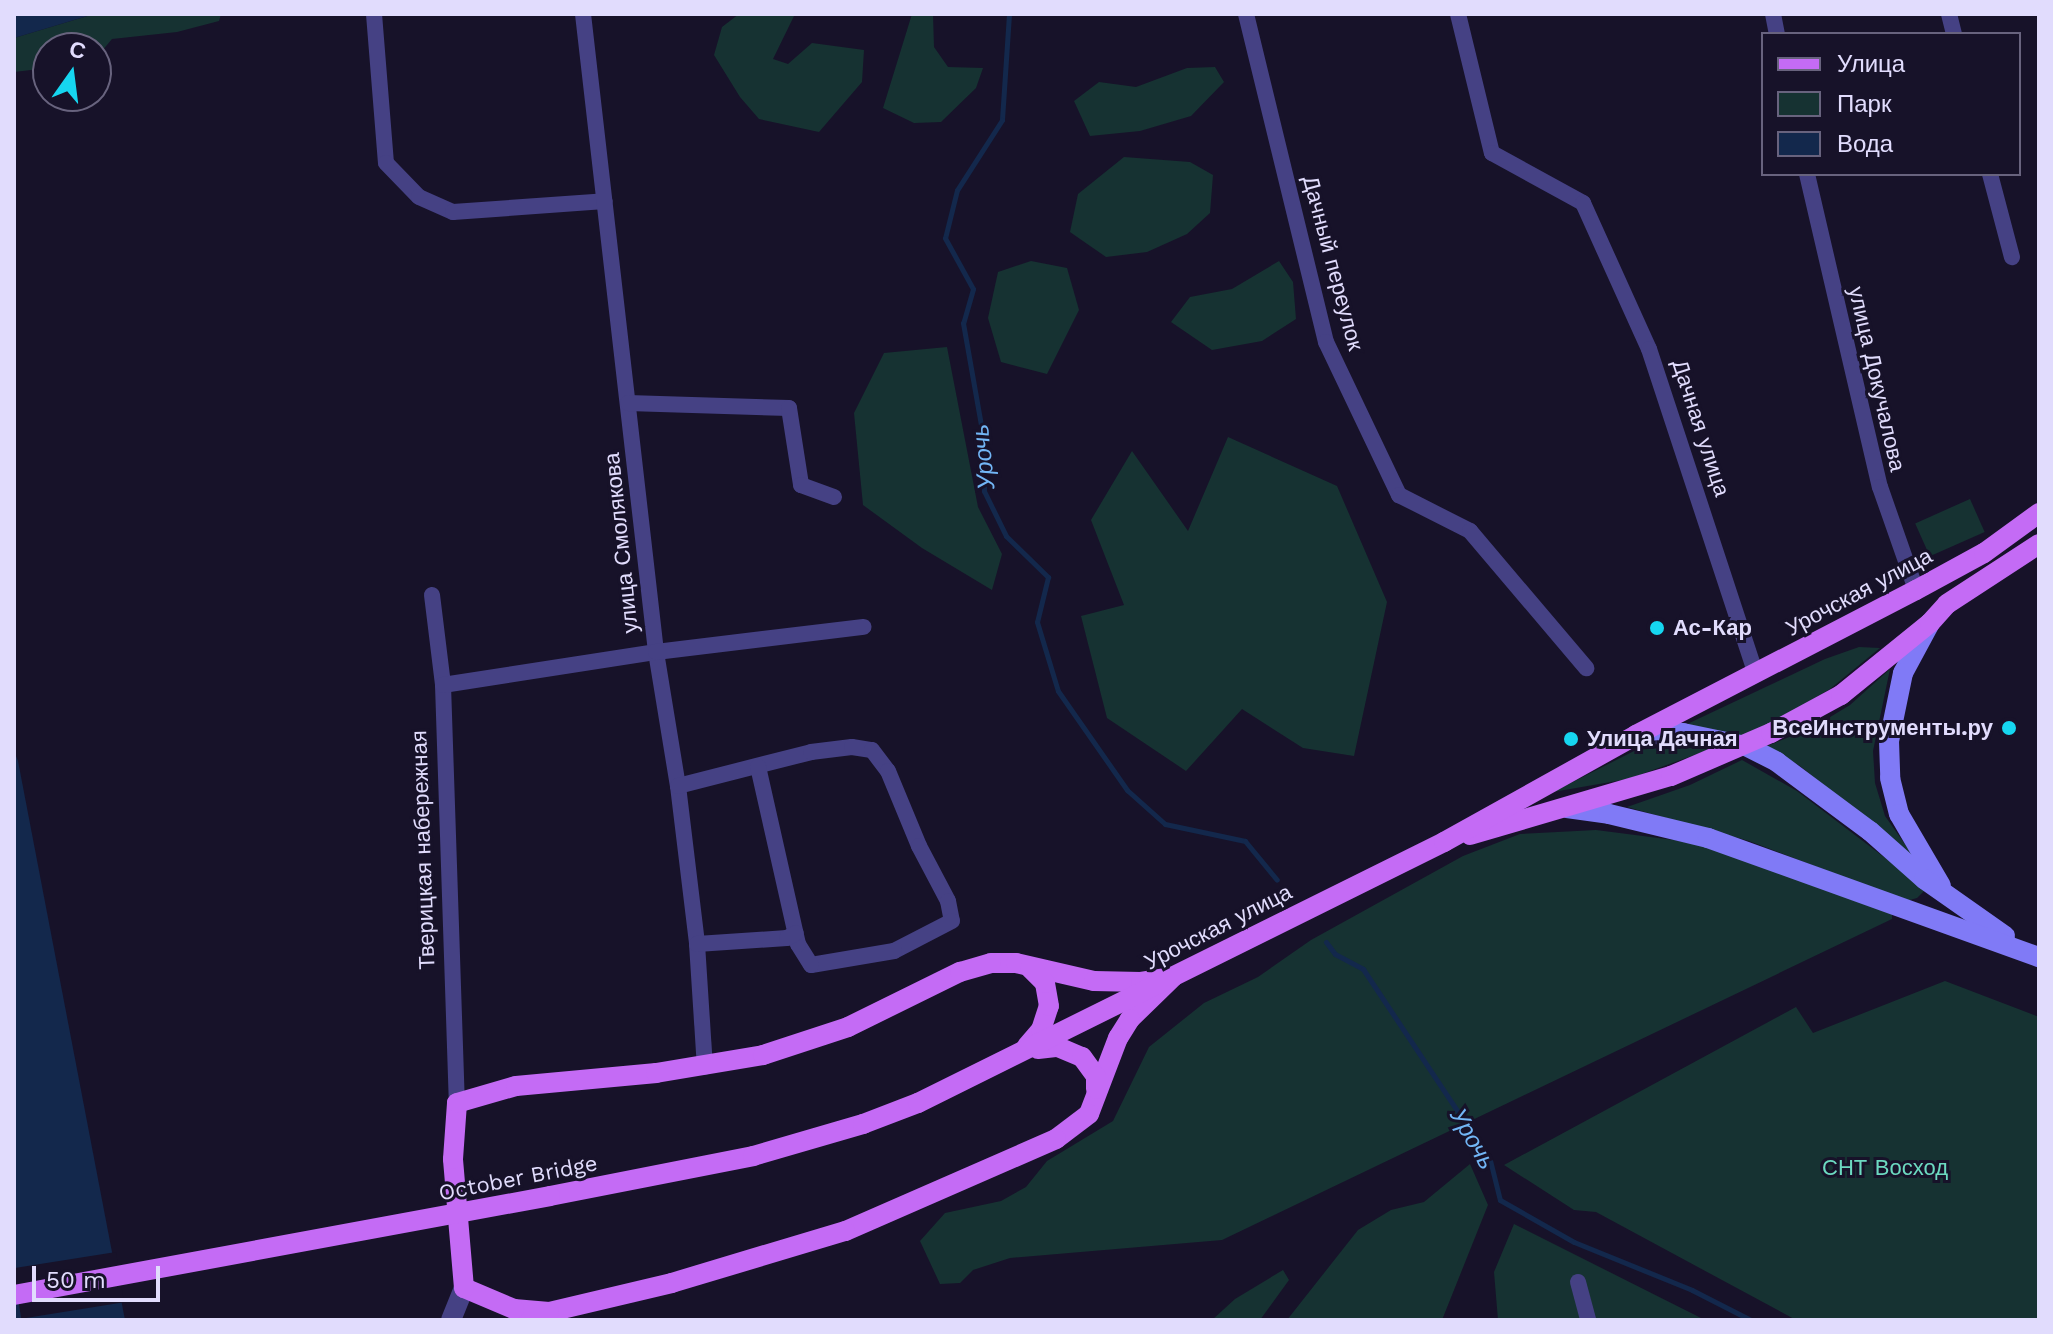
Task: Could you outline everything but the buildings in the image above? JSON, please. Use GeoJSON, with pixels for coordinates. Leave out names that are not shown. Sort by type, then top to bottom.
{"type":"FeatureCollection","features":[{"type":"Feature","properties":{"kind":"main road","name":"Урочская улица"},"geometry":{"type":"LineString","coordinates":[[1015,1056],[1444,842],[1636,735],[1984,553],[2039,513]]}},
{"type":"Feature","properties":{"kind":"main road","name":"Урочская улица"},"geometry":{"type":"LineString","coordinates":[[1444,842],[1671,776],[1746,746],[1841,695],[1930,623],[1947,604],[1976,582],[2039,544]]}},
{"type":"Feature","properties":{"kind":"main road"},"geometry":{"type":"LineString","coordinates":[[1930,623],[1903,673],[1894,706],[1889,741],[1890,778],[1899,814],[1947,896]]}},
{"type":"Feature","properties":{"kind":"main road"},"geometry":{"type":"LineString","coordinates":[[1636,735],[1683,733],[1746,746],[1811,785],[1947,896],[2039,957]]}},
{"type":"Feature","properties":{"kind":"main road"},"geometry":{"type":"LineString","coordinates":[[1567,808],[1609,814],[1708,838],[2039,957]]}},
{"type":"Feature","properties":{"kind":"main road"},"geometry":{"type":"LineString","coordinates":[[1016,963],[1094,981],[1141,982],[1173,977],[1130,1019],[1109,1055],[1094,1102],[1078,1125],[1025,1156],[845,1231],[773,1255],[549,1312],[514,1309],[464,1288],[453,1159],[457,1103],[539,1082],[705,1067],[812,1041],[976,966],[1016,963]]}},
{"type":"Feature","properties":{"kind":"main road"},"geometry":{"type":"LineString","coordinates":[[1015,1056],[1041,1030],[1049,1006],[1045,983],[1039,974],[1016,963]]}},
{"type":"Feature","properties":{"kind":"main road"},"geometry":{"type":"LineString","coordinates":[[1015,1056],[1058,1047],[1082,1057],[1096,1076],[1094,1102]]}},
{"type":"Feature","properties":{"kind":"main road","name":"October Bridge"},"geometry":{"type":"LineString","coordinates":[[14,1295],[550,1196],[803,1143],[918,1103],[1015,1056]]}},
{"type":"Feature","properties":{"kind":"street"},"geometry":{"type":"LineString","coordinates":[[374,14],[386,163],[419,197],[453,212],[605,201]]}},
{"type":"Feature","properties":{"kind":"street","name":"улица Смолякова"},"geometry":{"type":"LineString","coordinates":[[583,14],[656,652],[678,786],[697,944],[705,1067]]}},
{"type":"Feature","properties":{"kind":"street","name":"Дачный переулок"},"geometry":{"type":"LineString","coordinates":[[1246,14],[1326,342],[1399,495],[1470,531],[1586,668]]}},
{"type":"Feature","properties":{"kind":"street","name":"Дачная улица"},"geometry":{"type":"LineString","coordinates":[[1458,14],[1492,153],[1583,203],[1649,349],[1756,674]]}},
{"type":"Feature","properties":{"kind":"street","name":"улица Докучалова"},"geometry":{"type":"LineString","coordinates":[[1807,176],[1880,487],[1916,590]]}},
{"type":"Feature","properties":{"kind":"street"},"geometry":{"type":"LineString","coordinates":[[1991,176],[2012,257]]}},
{"type":"Feature","properties":{"kind":"street"},"geometry":{"type":"LineString","coordinates":[[628,403],[789,408],[801,485],[834,497]]}},
{"type":"Feature","properties":{"kind":"street","name":"Тверицкая набережная"},"geometry":{"type":"LineString","coordinates":[[432,595],[443,685],[457,1103]]}},
{"type":"Feature","properties":{"kind":"street"},"geometry":{"type":"LineString","coordinates":[[443,685],[656,652],[864,627]]}},
{"type":"Feature","properties":{"kind":"street"},"geometry":{"type":"LineString","coordinates":[[678,786],[811,752],[852,747],[872,750],[888,771],[919,846],[948,901],[952,921],[894,951],[811,965],[796,933],[758,766]]}},
{"type":"Feature","properties":{"kind":"street"},"geometry":{"type":"LineString","coordinates":[[697,944],[787,938],[796,933]]}},
{"type":"Feature","properties":{"kind":"street"},"geometry":{"type":"LineString","coordinates":[[1578,1282],[1588,1320]]}},
{"type":"Feature","properties":{"kind":"street"},"geometry":{"type":"LineString","coordinates":[[451,1320],[464,1288]]}},
{"type":"Feature","properties":{"kind":"green space"},"geometry":{"type":"Polygon","coordinates":[[[94,14],[221,14],[219,21],[177,32],[112,39],[112,32],[34,32],[94,14]]]}},
{"type":"Feature","properties":{"kind":"green space"},"geometry":{"type":"Polygon","coordinates":[[[739,14],[795,14],[773,59],[788,64],[812,43],[864,50],[862,82],[819,132],[759,119],[740,97],[714,55],[722,27],[739,14]]]}},
{"type":"Feature","properties":{"kind":"green space"},"geometry":{"type":"Polygon","coordinates":[[[912,14],[933,14],[934,47],[948,67],[983,68],[976,88],[941,122],[914,123],[883,108],[912,14]]]}},
{"type":"Feature","properties":{"kind":"green space"},"geometry":{"type":"Polygon","coordinates":[[[32,33],[32,70],[14,72],[14,38],[32,33]]]}},
{"type":"Feature","properties":{"kind":"green space"},"geometry":{"type":"Polygon","coordinates":[[[1215,67],[1224,82],[1191,116],[1140,131],[1090,136],[1074,101],[1099,82],[1136,87],[1187,68],[1215,67]]]}},
{"type":"Feature","properties":{"kind":"green space"},"geometry":{"type":"Polygon","coordinates":[[[1124,157],[1190,162],[1213,175],[1210,213],[1187,234],[1147,252],[1106,257],[1070,232],[1078,194],[1124,157]]]}},
{"type":"Feature","properties":{"kind":"green space"},"geometry":{"type":"Polygon","coordinates":[[[1031,261],[1067,268],[1079,310],[1047,374],[1001,362],[988,318],[998,272],[1031,261]]]}},
{"type":"Feature","properties":{"kind":"green space"},"geometry":{"type":"Polygon","coordinates":[[[1279,261],[1293,282],[1296,319],[1262,341],[1212,350],[1171,322],[1190,297],[1232,289],[1279,261]]]}},
{"type":"Feature","properties":{"kind":"green space"},"geometry":{"type":"Polygon","coordinates":[[[947,347],[978,507],[1002,554],[992,590],[922,548],[863,505],[854,413],[884,353],[947,347]]]}},
{"type":"Feature","properties":{"kind":"green space"},"geometry":{"type":"Polygon","coordinates":[[[1228,437],[1337,486],[1387,602],[1354,756],[1303,748],[1242,709],[1186,771],[1107,718],[1081,616],[1124,605],[1091,520],[1132,451],[1188,531],[1228,437]]]}},
{"type":"Feature","properties":{"kind":"green space"},"geometry":{"type":"Polygon","coordinates":[[[1970,499],[1985,532],[1930,556],[1915,523],[1970,499]]]}},
{"type":"Feature","properties":{"kind":"green space"},"geometry":{"type":"Polygon","coordinates":[[[1859,647],[1880,648],[1830,689],[1746,736],[1683,726],[1825,659],[1859,647]]]}},
{"type":"Feature","properties":{"kind":"green space"},"geometry":{"type":"Polygon","coordinates":[[[1890,669],[1873,751],[1875,783],[1885,816],[1914,857],[1800,766],[1767,746],[1812,728],[1850,705],[1890,669]]]}},
{"type":"Feature","properties":{"kind":"green space"},"geometry":{"type":"Polygon","coordinates":[[[1673,747],[1711,749],[1628,779],[1553,792],[1636,750],[1673,747]]]}},
{"type":"Feature","properties":{"kind":"green space"},"geometry":{"type":"Polygon","coordinates":[[[1742,760],[1797,791],[1926,889],[1917,898],[1906,901],[1749,841],[1627,807],[1690,785],[1742,760]]]}},
{"type":"Feature","properties":{"kind":"green space"},"geometry":{"type":"Polygon","coordinates":[[[1596,830],[1674,840],[1731,852],[1892,913],[1892,919],[1222,1240],[1010,1258],[973,1270],[960,1283],[940,1284],[920,1241],[945,1213],[1001,1201],[1026,1187],[1047,1161],[1113,1121],[1149,1047],[1204,1003],[1258,977],[1311,940],[1463,856],[1520,834],[1596,830]]]}},
{"type":"Feature","properties":{"kind":"green space","name":"СНТ Восход"},"geometry":{"type":"Polygon","coordinates":[[[1945,981],[2039,1017],[2039,1320],[1796,1320],[1596,1212],[1574,1210],[1504,1165],[1796,1007],[1813,1033],[1945,981]]]}},
{"type":"Feature","properties":{"kind":"green space"},"geometry":{"type":"Polygon","coordinates":[[[1470,1164],[1488,1205],[1442,1320],[1287,1320],[1358,1230],[1391,1210],[1424,1202],[1470,1164]]]}},
{"type":"Feature","properties":{"kind":"green space"},"geometry":{"type":"Polygon","coordinates":[[[1514,1224],[1705,1320],[1498,1320],[1494,1272],[1514,1224]]]}},
{"type":"Feature","properties":{"kind":"green space"},"geometry":{"type":"Polygon","coordinates":[[[1283,1270],[1289,1280],[1260,1320],[1212,1320],[1235,1299],[1283,1270]]]}},
{"type":"Feature","properties":{"kind":"water"},"geometry":{"type":"Polygon","coordinates":[[[14,14],[94,14],[32,32],[14,38],[14,14]]]}},
{"type":"Feature","properties":{"kind":"water"},"geometry":{"type":"Polygon","coordinates":[[[14,751],[18,761],[125,1320],[14,1320],[14,751]]]}},
{"type":"Feature","properties":{"kind":"pier"},"geometry":{"type":"Polygon","coordinates":[[[116,1252],[124,1302],[21,1319],[14,1268],[116,1252]]]}},
{"type":"Feature","properties":{"kind":"waterway","name":"Урочь"},"geometry":{"type":"LineString","coordinates":[[1009,14],[1002,120],[957,190],[945,238],[973,289],[963,323],[984,442],[984,491],[1006,536],[1048,577],[1037,622],[1058,691],[1127,790],[1165,824],[1245,841],[1277,880]]}},
{"type":"Feature","properties":{"kind":"waterway","name":"Урочь"},"geometry":{"type":"LineString","coordinates":[[1326,942],[1335,954],[1363,969],[1490,1160],[1500,1200],[1574,1242],[1692,1290],[1751,1320]]}},
{"type":"Feature","properties":{"kind":"place","name":"Ас-Кар"},"geometry":{"type":"Point","coordinates":[1657,628]}},
{"type":"Feature","properties":{"kind":"place","name":"ВсеИнструменты.ру"},"geometry":{"type":"Point","coordinates":[2009,728]}},
{"type":"Feature","properties":{"kind":"place","name":"Улица Дачная"},"geometry":{"type":"Point","coordinates":[1571,739]}}]}
